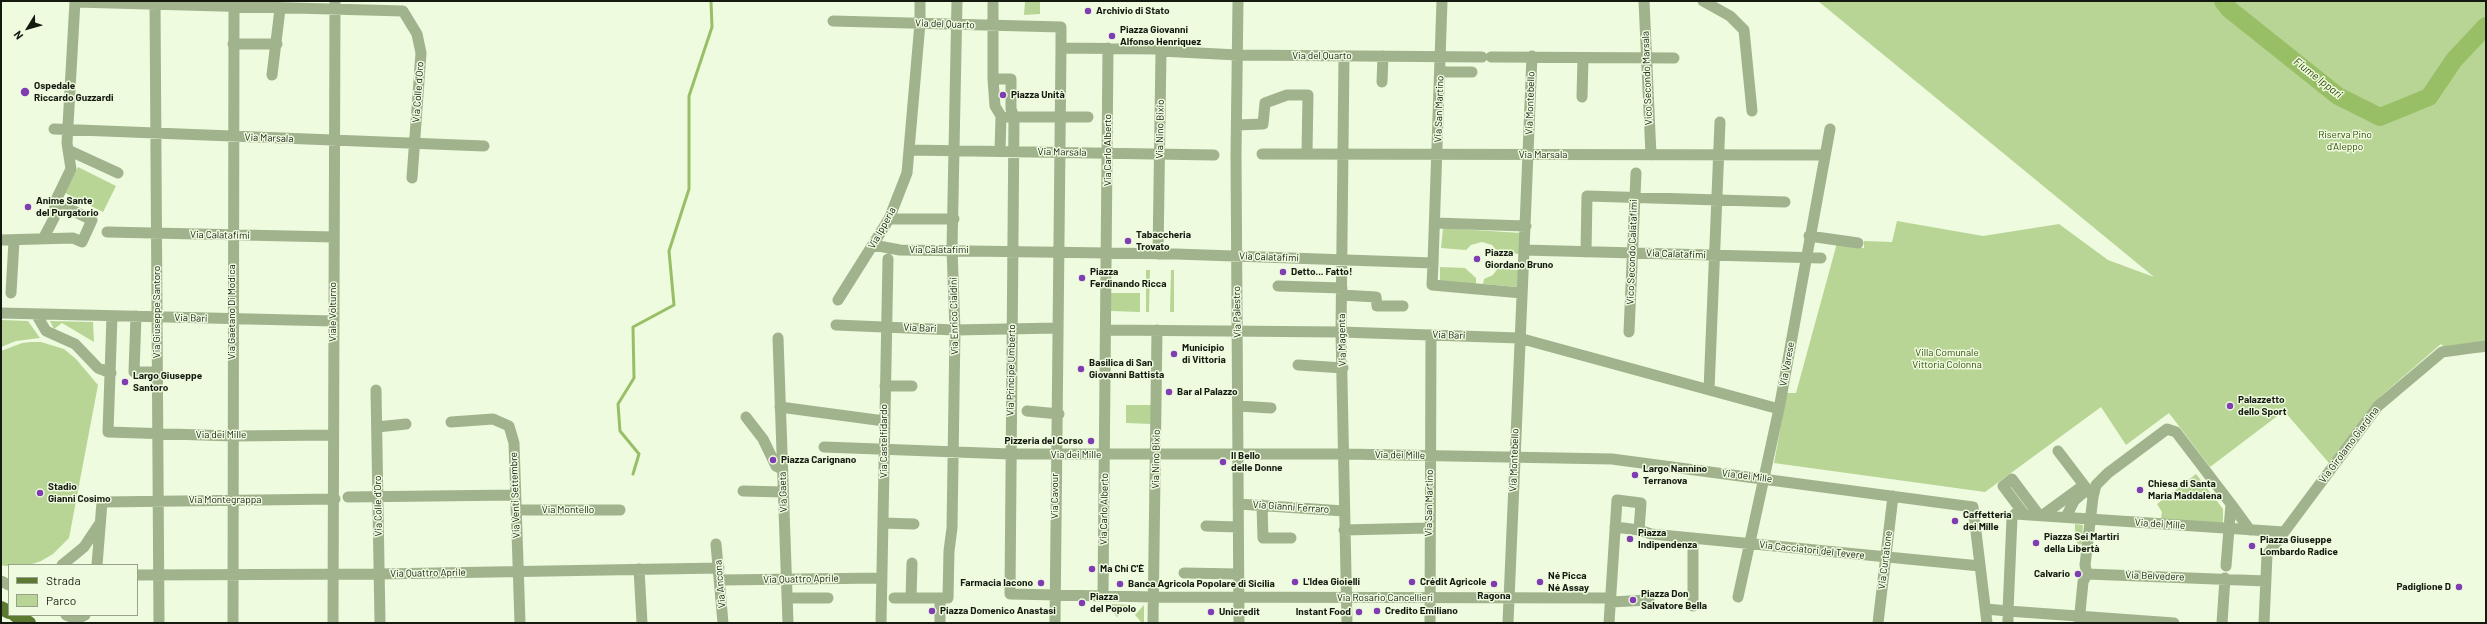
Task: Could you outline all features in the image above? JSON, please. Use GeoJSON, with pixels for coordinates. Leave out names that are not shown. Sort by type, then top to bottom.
{"type":"FeatureCollection","features":[{"type":"Feature","properties":{"kind":"main road"},"geometry":{"type":"LineString","coordinates":[[17,616],[29,623]]}},
{"type":"Feature","properties":{"kind":"street","name":"Via Ipperia"},"geometry":{"type":"LineString","coordinates":[[838,300],[889,220],[907,173],[920,23],[920,1]]}},
{"type":"Feature","properties":{"kind":"street","name":"Via Enrico Cialdini"},"geometry":{"type":"LineString","coordinates":[[940,598],[948,598],[948,551],[952,528],[955,330],[952,249],[954,219],[957,1]]}},
{"type":"Feature","properties":{"kind":"street"},"geometry":{"type":"LineString","coordinates":[[993,1],[995,106],[1001,116],[1000,151]]}},
{"type":"Feature","properties":{"kind":"street","name":"Via Palestro"},"geometry":{"type":"LineString","coordinates":[[1238,1],[1236,256],[1238,331],[1239,623]]}},
{"type":"Feature","properties":{"kind":"street"},"geometry":{"type":"LineString","coordinates":[[1442,1],[1452,1]]}},
{"type":"Feature","properties":{"kind":"street","name":"Via San Martino"},"geometry":{"type":"LineString","coordinates":[[1442,1],[1435,220],[1429,263],[1432,285],[1522,295]]}},
{"type":"Feature","properties":{"kind":"street","name":"Vico Secondo Marsala"},"geometry":{"type":"LineString","coordinates":[[1644,1],[1651,155]]}},
{"type":"Feature","properties":{"kind":"street"},"geometry":{"type":"LineString","coordinates":[[1703,1],[1730,16],[1744,30],[1752,111]]}},
{"type":"Feature","properties":{"kind":"street"},"geometry":{"type":"LineString","coordinates":[[43,239],[54,218],[55,202],[71,169],[68,146],[68,130],[75,2],[234,4],[280,9],[335,6]]}},
{"type":"Feature","properties":{"kind":"street","name":"Via Giuseppe Santoro"},"geometry":{"type":"LineString","coordinates":[[155,2],[158,317],[156,372],[159,623]]}},
{"type":"Feature","properties":{"kind":"street","name":"Via Gaetano Di Modica"},"geometry":{"type":"LineString","coordinates":[[234,4],[232,136],[234,623]]}},
{"type":"Feature","properties":{"kind":"street","name":"Via Colle d'Oro"},"geometry":{"type":"LineString","coordinates":[[335,6],[402,11],[417,34],[421,53],[412,178]]}},
{"type":"Feature","properties":{"kind":"street","name":"Viale Volturno"},"geometry":{"type":"LineString","coordinates":[[333,623],[335,498],[333,434],[333,321],[335,6]]}},
{"type":"Feature","properties":{"kind":"street"},"geometry":{"type":"LineString","coordinates":[[272,75],[277,44],[280,9]]}},
{"type":"Feature","properties":{"kind":"street","name":"Via del Quarto"},"geometry":{"type":"LineString","coordinates":[[833,21],[1061,27],[1062,51],[1108,52],[1157,49],[1162,51],[1237,55],[1674,58]]}},
{"type":"Feature","properties":{"kind":"street"},"geometry":{"type":"LineString","coordinates":[[233,44],[277,44]]}},
{"type":"Feature","properties":{"kind":"street"},"geometry":{"type":"LineString","coordinates":[[1057,250],[1061,152],[1062,51]]}},
{"type":"Feature","properties":{"kind":"street","name":"Via Nino Bixio"},"geometry":{"type":"LineString","coordinates":[[1158,254],[1162,51]]}},
{"type":"Feature","properties":{"kind":"street","name":"Via Carlo Alberto"},"geometry":{"type":"LineString","coordinates":[[1104,592],[1109,250],[1108,52]]}},
{"type":"Feature","properties":{"kind":"street","name":"Via Magenta"},"geometry":{"type":"LineString","coordinates":[[1344,56],[1341,332],[1343,368],[1346,623]]}},
{"type":"Feature","properties":{"kind":"street"},"geometry":{"type":"LineString","coordinates":[[1382,82],[1383,56]]}},
{"type":"Feature","properties":{"kind":"street","name":"Via Montebello"},"geometry":{"type":"LineString","coordinates":[[1508,623],[1522,295],[1527,250],[1526,224],[1532,56]]}},
{"type":"Feature","properties":{"kind":"street"},"geometry":{"type":"LineString","coordinates":[[1582,97],[1583,58]]}},
{"type":"Feature","properties":{"kind":"street"},"geometry":{"type":"LineString","coordinates":[[1440,72],[1472,72]]}},
{"type":"Feature","properties":{"kind":"street","name":"Via Principe Umberto"},"geometry":{"type":"LineString","coordinates":[[994,75],[1011,79],[1011,109],[1016,117],[1014,151],[1010,454],[1010,588]]}},
{"type":"Feature","properties":{"kind":"street"},"geometry":{"type":"LineString","coordinates":[[1237,125],[1263,124],[1265,103],[1287,95],[1308,95],[1307,153]]}},
{"type":"Feature","properties":{"kind":"street"},"geometry":{"type":"LineString","coordinates":[[1001,116],[1088,117]]}},
{"type":"Feature","properties":{"kind":"street"},"geometry":{"type":"LineString","coordinates":[[1709,390],[1720,122]]}},
{"type":"Feature","properties":{"kind":"street","name":"Via Marsala"},"geometry":{"type":"LineString","coordinates":[[54,129],[484,146]]}},
{"type":"Feature","properties":{"kind":"street","name":"Via Varese"},"geometry":{"type":"LineString","coordinates":[[1738,596],[1779,409],[1809,236],[1830,129]]}},
{"type":"Feature","properties":{"kind":"street"},"geometry":{"type":"LineString","coordinates":[[68,146],[118,173]]}},
{"type":"Feature","properties":{"kind":"street","name":"Via Marsala"},"geometry":{"type":"LineString","coordinates":[[910,150],[1214,155]]}},
{"type":"Feature","properties":{"kind":"street","name":"Via Marsala"},"geometry":{"type":"LineString","coordinates":[[1262,154],[1343,153],[1528,156],[1825,155]]}},
{"type":"Feature","properties":{"kind":"street","name":"Vico Secondo Calatafimi"},"geometry":{"type":"LineString","coordinates":[[1629,332],[1636,173]]}},
{"type":"Feature","properties":{"kind":"street"},"geometry":{"type":"LineString","coordinates":[[1586,252],[1587,196],[1785,202]]}},
{"type":"Feature","properties":{"kind":"street"},"geometry":{"type":"LineString","coordinates":[[1,240],[14,241],[73,238],[82,242],[92,220],[55,202]]}},
{"type":"Feature","properties":{"kind":"street"},"geometry":{"type":"LineString","coordinates":[[889,220],[954,219]]}},
{"type":"Feature","properties":{"kind":"street"},"geometry":{"type":"LineString","coordinates":[[1435,220],[1526,224]]}},
{"type":"Feature","properties":{"kind":"street","name":"Via Calatafimi"},"geometry":{"type":"LineString","coordinates":[[107,232],[334,237]]}},
{"type":"Feature","properties":{"kind":"street"},"geometry":{"type":"LineString","coordinates":[[1809,236],[1858,243]]}},
{"type":"Feature","properties":{"kind":"street"},"geometry":{"type":"LineString","coordinates":[[11,293],[14,241]]}},
{"type":"Feature","properties":{"kind":"street","name":"Via Calatafimi"},"geometry":{"type":"LineString","coordinates":[[873,245],[900,250],[1109,250],[1158,254],[1429,263]]}},
{"type":"Feature","properties":{"kind":"street","name":"Via Cavour"},"geometry":{"type":"LineString","coordinates":[[1055,623],[1055,455],[1059,414],[1056,329],[1057,250]]}},
{"type":"Feature","properties":{"kind":"street","name":"Via Calatafimi"},"geometry":{"type":"LineString","coordinates":[[1527,250],[1821,258]]}},
{"type":"Feature","properties":{"kind":"street","name":"Via Castelfidardo"},"geometry":{"type":"LineString","coordinates":[[881,623],[888,259]]}},
{"type":"Feature","properties":{"kind":"street"},"geometry":{"type":"LineString","coordinates":[[1278,286],[1376,296],[1377,306],[1403,306]]}},
{"type":"Feature","properties":{"kind":"street","name":"Via Bari"},"geometry":{"type":"LineString","coordinates":[[1,312],[232,320],[333,321]]}},
{"type":"Feature","properties":{"kind":"street"},"geometry":{"type":"LineString","coordinates":[[36,314],[46,332],[75,344],[98,368],[111,373],[112,316]]}},
{"type":"Feature","properties":{"kind":"street"},"geometry":{"type":"LineString","coordinates":[[136,316],[134,372],[156,372]]}},
{"type":"Feature","properties":{"kind":"street","name":"Via Bari"},"geometry":{"type":"LineString","coordinates":[[836,325],[955,330],[1056,329]]}},
{"type":"Feature","properties":{"kind":"street","name":"Via Nino Bixio"},"geometry":{"type":"LineString","coordinates":[[1153,623],[1156,594],[1157,330]]}},
{"type":"Feature","properties":{"kind":"street","name":"Via Bari"},"geometry":{"type":"LineString","coordinates":[[1108,331],[1157,330],[1341,332],[1520,338],[1779,409]]}},
{"type":"Feature","properties":{"kind":"street","name":"Via San Martino"},"geometry":{"type":"LineString","coordinates":[[1430,335],[1430,623]]}},
{"type":"Feature","properties":{"kind":"street","name":"Via Gaeta"},"geometry":{"type":"LineString","coordinates":[[778,338],[785,579],[788,623]]}},
{"type":"Feature","properties":{"kind":"street","name":"Via Girolamo Giardina"},"geometry":{"type":"LineString","coordinates":[[2264,623],[2267,555],[2378,406],[2442,352],[2486,346]]}},
{"type":"Feature","properties":{"kind":"street"},"geometry":{"type":"LineString","coordinates":[[1298,366],[1343,368]]}},
{"type":"Feature","properties":{"kind":"street","name":"Via dei Mille"},"geometry":{"type":"LineString","coordinates":[[111,373],[108,432],[233,436],[333,434]]}},
{"type":"Feature","properties":{"kind":"street"},"geometry":{"type":"LineString","coordinates":[[885,386],[912,386]]}},
{"type":"Feature","properties":{"kind":"street","name":"Via Colle d'Oro"},"geometry":{"type":"LineString","coordinates":[[376,390],[380,623]]}},
{"type":"Feature","properties":{"kind":"street"},"geometry":{"type":"LineString","coordinates":[[1238,406],[1271,408]]}},
{"type":"Feature","properties":{"kind":"street"},"geometry":{"type":"LineString","coordinates":[[780,407],[884,421]]}},
{"type":"Feature","properties":{"kind":"street"},"geometry":{"type":"LineString","coordinates":[[1027,411],[1059,414]]}},
{"type":"Feature","properties":{"kind":"street"},"geometry":{"type":"LineString","coordinates":[[746,417],[763,439],[776,466],[782,469]]}},
{"type":"Feature","properties":{"kind":"street","name":"Via Venti Settembre"},"geometry":{"type":"LineString","coordinates":[[451,422],[494,419],[508,426],[514,443],[520,623]]}},
{"type":"Feature","properties":{"kind":"street"},"geometry":{"type":"LineString","coordinates":[[377,427],[406,424]]}},
{"type":"Feature","properties":{"kind":"street"},"geometry":{"type":"LineString","coordinates":[[2066,517],[2074,501],[2096,486],[2102,478],[2169,429],[2176,432],[2250,530]]}},
{"type":"Feature","properties":{"kind":"street","name":"Via dei Mille"},"geometry":{"type":"LineString","coordinates":[[824,447],[1055,455],[1344,454],[1620,460],[1973,507],[1976,566]]}},
{"type":"Feature","properties":{"kind":"street"},"geometry":{"type":"LineString","coordinates":[[2058,451],[2088,491],[2093,519],[2085,565],[2089,574],[2083,582],[2081,620]]}},
{"type":"Feature","properties":{"kind":"street"},"geometry":{"type":"LineString","coordinates":[[2024,514],[2003,486],[2012,479],[2041,515],[2088,491]]}},
{"type":"Feature","properties":{"kind":"street"},"geometry":{"type":"LineString","coordinates":[[743,491],[783,492]]}},
{"type":"Feature","properties":{"kind":"street"},"geometry":{"type":"LineString","coordinates":[[348,498],[515,495]]}},
{"type":"Feature","properties":{"kind":"street","name":"Via Curtatone"},"geometry":{"type":"LineString","coordinates":[[1878,623],[1884,557],[1893,496]]}},
{"type":"Feature","properties":{"kind":"street","name":"Via Montegrappa"},"geometry":{"type":"LineString","coordinates":[[100,524],[102,502],[335,498]]}},
{"type":"Feature","properties":{"kind":"street"},"geometry":{"type":"LineString","coordinates":[[1609,623],[1617,500],[1641,503],[1639,530]]}},
{"type":"Feature","properties":{"kind":"street","name":"Via Gianni Ferraro"},"geometry":{"type":"LineString","coordinates":[[1238,504],[1344,511]]}},
{"type":"Feature","properties":{"kind":"street"},"geometry":{"type":"LineString","coordinates":[[2226,566],[2227,526],[2230,504]]}},
{"type":"Feature","properties":{"kind":"street"},"geometry":{"type":"LineString","coordinates":[[1262,505],[1262,538],[1291,538]]}},
{"type":"Feature","properties":{"kind":"street","name":"Via Montello"},"geometry":{"type":"LineString","coordinates":[[516,510],[620,510]]}},
{"type":"Feature","properties":{"kind":"street"},"geometry":{"type":"LineString","coordinates":[[2008,623],[2012,518],[2015,514],[2024,514]]}},
{"type":"Feature","properties":{"kind":"street","name":"Via dei Mille"},"geometry":{"type":"LineString","coordinates":[[2024,514],[2227,526],[2250,530],[2285,531]]}},
{"type":"Feature","properties":{"kind":"street"},"geometry":{"type":"LineString","coordinates":[[883,523],[914,524]]}},
{"type":"Feature","properties":{"kind":"street"},"geometry":{"type":"LineString","coordinates":[[63,564],[84,547],[100,524]]}},
{"type":"Feature","properties":{"kind":"street"},"geometry":{"type":"LineString","coordinates":[[97,564],[100,524]]}},
{"type":"Feature","properties":{"kind":"street"},"geometry":{"type":"LineString","coordinates":[[1206,526],[1238,527]]}},
{"type":"Feature","properties":{"kind":"street","name":"Via Cacciatori del Tevere"},"geometry":{"type":"LineString","coordinates":[[1615,527],[1639,530],[1651,534],[1976,566]]}},
{"type":"Feature","properties":{"kind":"street"},"geometry":{"type":"LineString","coordinates":[[1344,530],[1429,528]]}},
{"type":"Feature","properties":{"kind":"street"},"geometry":{"type":"LineString","coordinates":[[1693,538],[1693,606]]}},
{"type":"Feature","properties":{"kind":"street","name":"Via Ancona"},"geometry":{"type":"LineString","coordinates":[[716,544],[723,623]]}},
{"type":"Feature","properties":{"kind":"street"},"geometry":{"type":"LineString","coordinates":[[911,598],[912,563]]}},
{"type":"Feature","properties":{"kind":"street"},"geometry":{"type":"LineString","coordinates":[[1976,566],[1986,609],[1987,623]]}},
{"type":"Feature","properties":{"kind":"street","name":"Via Quattro Aprile"},"geometry":{"type":"LineString","coordinates":[[138,575],[379,574],[719,568]]}},
{"type":"Feature","properties":{"kind":"street"},"geometry":{"type":"LineString","coordinates":[[639,569],[642,623]]}},
{"type":"Feature","properties":{"kind":"street"},"geometry":{"type":"LineString","coordinates":[[1184,573],[1238,574]]}},
{"type":"Feature","properties":{"kind":"street","name":"Via Belvedere"},"geometry":{"type":"LineString","coordinates":[[2089,574],[2222,578],[2266,581]]}},
{"type":"Feature","properties":{"kind":"street","name":"Via Quattro Aprile"},"geometry":{"type":"LineString","coordinates":[[720,580],[882,578]]}},
{"type":"Feature","properties":{"kind":"street"},"geometry":{"type":"LineString","coordinates":[[2222,578],[2224,591],[2222,623]]}},
{"type":"Feature","properties":{"kind":"street","name":"Via Rosario Cancellieri"},"geometry":{"type":"LineString","coordinates":[[1010,588],[1010,594],[1104,592],[1239,597],[1648,600]]}},
{"type":"Feature","properties":{"kind":"street"},"geometry":{"type":"LineString","coordinates":[[787,598],[828,598]]}},
{"type":"Feature","properties":{"kind":"street"},"geometry":{"type":"LineString","coordinates":[[894,598],[940,598],[940,623]]}},
{"type":"Feature","properties":{"kind":"street"},"geometry":{"type":"LineString","coordinates":[[1986,609],[2081,620],[2174,623]]}},
{"type":"Feature","properties":{"kind":"street"},"geometry":{"type":"LineString","coordinates":[[69,616],[77,619],[83,616]]}},
{"type":"Feature","properties":{"kind":"green space"},"geometry":{"type":"Polygon","coordinates":[[[1025,1],[1040,1],[1040,14],[1024,15],[1025,1]]]}},
{"type":"Feature","properties":{"kind":"green space"},"geometry":{"type":"Polygon","coordinates":[[[1818,1],[2486,1],[2486,352],[2451,354],[2441,344],[2381,396],[2329,463],[2284,411],[2210,467],[2169,413],[2126,445],[2101,407],[1985,492],[1774,463],[1787,393],[1796,393],[1837,243],[1864,248],[1864,241],[1892,242],[1897,221],[1983,236],[2059,224],[2108,260],[2154,277],[1818,1]]]}},
{"type":"Feature","properties":{"kind":"green space"},"geometry":{"type":"Polygon","coordinates":[[[78,167],[116,186],[103,212],[65,193],[78,167]]]}},
{"type":"Feature","properties":{"kind":"green space"},"geometry":{"type":"Polygon","coordinates":[[[1443,228],[1521,233],[1520,254],[1498,252],[1492,245],[1482,242],[1471,245],[1466,250],[1441,248],[1443,228]]]}},
{"type":"Feature","properties":{"kind":"green space"},"geometry":{"type":"Polygon","coordinates":[[[1440,267],[1465,268],[1476,278],[1476,284],[1440,282],[1440,267]]]}},
{"type":"Feature","properties":{"kind":"green space"},"geometry":{"type":"Polygon","coordinates":[[[1498,268],[1519,270],[1518,287],[1483,284],[1484,279],[1493,275],[1498,268]]]}},
{"type":"Feature","properties":{"kind":"green space"},"geometry":{"type":"Polygon","coordinates":[[[1146,270],[1150,270],[1149,312],[1146,312],[1146,270]]]}},
{"type":"Feature","properties":{"kind":"green space"},"geometry":{"type":"Polygon","coordinates":[[[1171,270],[1174,270],[1174,312],[1170,312],[1171,270]]]}},
{"type":"Feature","properties":{"kind":"green space"},"geometry":{"type":"Polygon","coordinates":[[[1111,293],[1140,293],[1140,312],[1111,311],[1111,293]]]}},
{"type":"Feature","properties":{"kind":"green space"},"geometry":{"type":"Polygon","coordinates":[[[1,320],[28,321],[40,338],[16,341],[1,347],[1,320]]]}},
{"type":"Feature","properties":{"kind":"green space"},"geometry":{"type":"Polygon","coordinates":[[[50,321],[93,322],[94,342],[62,323],[54,329],[50,321]]]}},
{"type":"Feature","properties":{"kind":"green space","name":"Stadio Gianni Cosimo"},"geometry":{"type":"Polygon","coordinates":[[[41,342],[64,349],[76,359],[98,385],[69,538],[53,554],[41,561],[32,564],[8,564],[8,566],[5,566],[1,565],[1,351],[22,343],[41,342]]]}},
{"type":"Feature","properties":{"kind":"green space"},"geometry":{"type":"Polygon","coordinates":[[[1126,405],[1152,405],[1152,424],[1126,423],[1126,405]]]}},
{"type":"Feature","properties":{"kind":"green space"},"geometry":{"type":"Polygon","coordinates":[[[2196,474],[2223,509],[2223,523],[2161,519],[2162,512],[2157,504],[2196,474]]]}},
{"type":"Feature","properties":{"kind":"green space"},"geometry":{"type":"Polygon","coordinates":[[[2075,524],[2083,525],[2082,544],[2078,545],[2075,537],[2075,524]]]}},
{"type":"Feature","properties":{"kind":"green space"},"geometry":{"type":"Polygon","coordinates":[[[1112,604],[1130,605],[1117,617],[1111,610],[1112,604]]]}},
{"type":"Feature","properties":{"kind":"green space"},"geometry":{"type":"Polygon","coordinates":[[[1144,605],[1144,623],[1142,623],[1135,615],[1144,605]]]}},
{"type":"Feature","properties":{"kind":"waterway"},"geometry":{"type":"LineString","coordinates":[[633,474],[639,454],[620,431],[618,404],[634,378],[633,327],[674,305],[669,251],[689,189],[689,96],[712,27],[711,1]]}},
{"type":"Feature","properties":{"kind":"waterway","name":"Fiume Ippari"},"geometry":{"type":"LineString","coordinates":[[2223,1],[2229,9],[2338,96],[2380,117],[2429,97],[2454,60],[2486,26]]}},
{"type":"Feature","properties":{"kind":"place","name":"Archivio di Stato"},"geometry":{"type":"Point","coordinates":[1088,11]}},
{"type":"Feature","properties":{"kind":"place","name":"Piazza Giovanni Alfonso Henriquez"},"geometry":{"type":"Point","coordinates":[1112,36]}},
{"type":"Feature","properties":{"kind":"place","name":"Ospedale Riccardo Guzzardi"},"geometry":{"type":"Point","coordinates":[25,92]}},
{"type":"Feature","properties":{"kind":"place","name":"Piazza Unità"},"geometry":{"type":"Point","coordinates":[1003,95]}},
{"type":"Feature","properties":{"kind":"place","name":"Anime Sante del Purgatorio"},"geometry":{"type":"Point","coordinates":[28,207]}},
{"type":"Feature","properties":{"kind":"place","name":"Tabaccheria Trovato"},"geometry":{"type":"Point","coordinates":[1128,241]}},
{"type":"Feature","properties":{"kind":"place","name":"Piazza Giordano Bruno"},"geometry":{"type":"Point","coordinates":[1477,259]}},
{"type":"Feature","properties":{"kind":"place","name":"Detto... Fatto!"},"geometry":{"type":"Point","coordinates":[1283,272]}},
{"type":"Feature","properties":{"kind":"place","name":"Piazza Ferdinando Ricca"},"geometry":{"type":"Point","coordinates":[1082,278]}},
{"type":"Feature","properties":{"kind":"place","name":"Municipio di Vittoria"},"geometry":{"type":"Point","coordinates":[1174,354]}},
{"type":"Feature","properties":{"kind":"place","name":"Basilica di San Giovanni Battista"},"geometry":{"type":"Point","coordinates":[1081,369]}},
{"type":"Feature","properties":{"kind":"place","name":"Largo Giuseppe Santoro"},"geometry":{"type":"Point","coordinates":[125,382]}},
{"type":"Feature","properties":{"kind":"place","name":"Bar al Palazzo"},"geometry":{"type":"Point","coordinates":[1169,392]}},
{"type":"Feature","properties":{"kind":"place","name":"Palazzetto dello Sport"},"geometry":{"type":"Point","coordinates":[2230,406]}},
{"type":"Feature","properties":{"kind":"place","name":"Pizzeria del Corso"},"geometry":{"type":"Point","coordinates":[1091,441]}},
{"type":"Feature","properties":{"kind":"place","name":"Piazza Carignano"},"geometry":{"type":"Point","coordinates":[773,460]}},
{"type":"Feature","properties":{"kind":"place","name":"Il Bello delle Donne"},"geometry":{"type":"Point","coordinates":[1223,462]}},
{"type":"Feature","properties":{"kind":"place","name":"Largo Nannino Terranova"},"geometry":{"type":"Point","coordinates":[1635,475]}},
{"type":"Feature","properties":{"kind":"place","name":"Chiesa di Santa Maria Maddalena"},"geometry":{"type":"Point","coordinates":[2140,490]}},
{"type":"Feature","properties":{"kind":"place","name":"Stadio Gianni Cosimo"},"geometry":{"type":"Point","coordinates":[40,493]}},
{"type":"Feature","properties":{"kind":"place","name":"Caffetteria dei Mille"},"geometry":{"type":"Point","coordinates":[1955,521]}},
{"type":"Feature","properties":{"kind":"place","name":"Piazza Indipendenza"},"geometry":{"type":"Point","coordinates":[1630,539]}},
{"type":"Feature","properties":{"kind":"place","name":"Piazza Sei Martiri della Libertà"},"geometry":{"type":"Point","coordinates":[2036,543]}},
{"type":"Feature","properties":{"kind":"place","name":"Piazza Giuseppe Lombardo Radice"},"geometry":{"type":"Point","coordinates":[2252,546]}},
{"type":"Feature","properties":{"kind":"place","name":"Ma Chi C'È"},"geometry":{"type":"Point","coordinates":[1092,569]}},
{"type":"Feature","properties":{"kind":"place","name":"Calvario"},"geometry":{"type":"Point","coordinates":[2078,574]}},
{"type":"Feature","properties":{"kind":"place","name":"L'Idea Gioielli"},"geometry":{"type":"Point","coordinates":[1295,582]}},
{"type":"Feature","properties":{"kind":"place","name":"Crédit Agricole"},"geometry":{"type":"Point","coordinates":[1412,582]}},
{"type":"Feature","properties":{"kind":"place","name":"Né Picca Né Assay"},"geometry":{"type":"Point","coordinates":[1540,582]}},
{"type":"Feature","properties":{"kind":"place","name":"Farmacia Iacono"},"geometry":{"type":"Point","coordinates":[1041,583]}},
{"type":"Feature","properties":{"kind":"place","name":"Banca Agricola Popolare di Sicilia"},"geometry":{"type":"Point","coordinates":[1120,584]}},
{"type":"Feature","properties":{"kind":"place","name":"Ragona"},"geometry":{"type":"Point","coordinates":[1494,584]}},
{"type":"Feature","properties":{"kind":"place","name":"Padiglione D"},"geometry":{"type":"Point","coordinates":[2459,587]}},
{"type":"Feature","properties":{"kind":"place","name":"Piazza Don Salvatore Bella"},"geometry":{"type":"Point","coordinates":[1633,600]}},
{"type":"Feature","properties":{"kind":"place","name":"Piazza del Popolo"},"geometry":{"type":"Point","coordinates":[1082,603]}},
{"type":"Feature","properties":{"kind":"place","name":"Piazza Domenico Anastasi"},"geometry":{"type":"Point","coordinates":[932,611]}},
{"type":"Feature","properties":{"kind":"place","name":"Credito Emiliano"},"geometry":{"type":"Point","coordinates":[1377,611]}},
{"type":"Feature","properties":{"kind":"place","name":"Unicredit"},"geometry":{"type":"Point","coordinates":[1211,612]}},
{"type":"Feature","properties":{"kind":"place","name":"Instant Food"},"geometry":{"type":"Point","coordinates":[1359,612]}},
{"type":"Feature","properties":{"kind":"park label","name":"Riserva Pino d'Aleppo"},"geometry":{"type":"Point","coordinates":[2345,140]}},
{"type":"Feature","properties":{"kind":"park label","name":"Villa Comunale Vittoria Colonna"},"geometry":{"type":"Point","coordinates":[1947,358]}}]}
